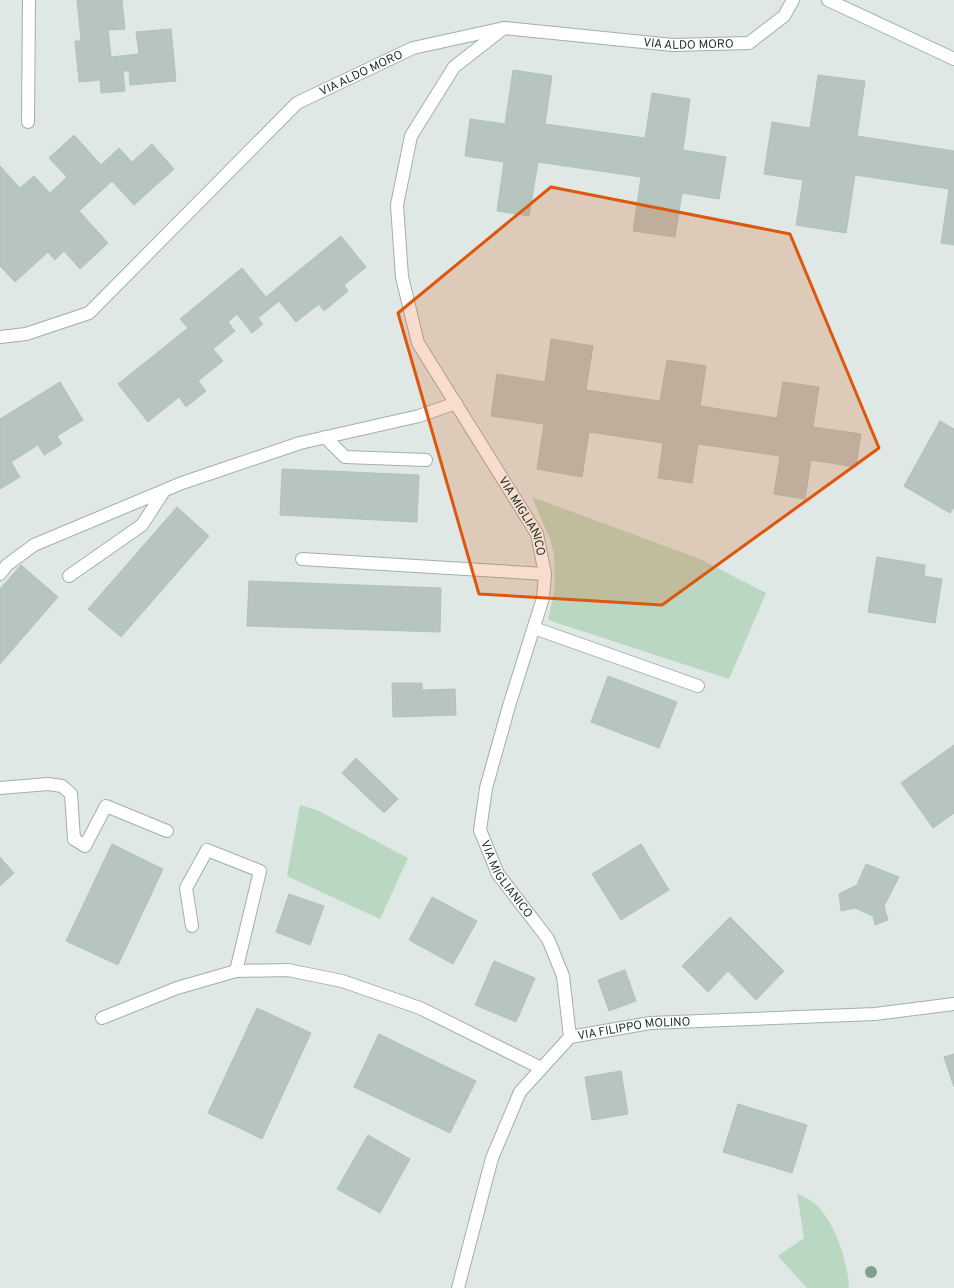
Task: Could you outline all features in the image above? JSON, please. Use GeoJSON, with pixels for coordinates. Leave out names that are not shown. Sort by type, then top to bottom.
{"type":"FeatureCollection","features":[{"type":"Feature","properties":{"kind":"street"},"geometry":{"type":"LineString","coordinates":[[28,122],[29,0]]}},
{"type":"Feature","properties":{"kind":"street","name":"VIA ALDO MORO"},"geometry":{"type":"LineString","coordinates":[[0,338],[26,334],[89,313],[297,103],[413,48],[504,28],[673,45],[749,43],[784,16],[793,0]]}},
{"type":"Feature","properties":{"kind":"street"},"geometry":{"type":"LineString","coordinates":[[828,0],[954,59]]}},
{"type":"Feature","properties":{"kind":"street","name":"VIA MIGLIANICO"},"geometry":{"type":"LineString","coordinates":[[504,28],[454,67],[411,136],[397,206],[402,277],[418,343],[537,534],[545,574],[543,598],[509,706],[486,788],[480,830],[498,874],[548,939],[563,976],[570,1037]]}},
{"type":"Feature","properties":{"kind":"street"},"geometry":{"type":"LineString","coordinates":[[0,574],[7,565],[34,545],[182,483],[300,443],[419,416],[456,403]]}},
{"type":"Feature","properties":{"kind":"street"},"geometry":{"type":"LineString","coordinates":[[325,437],[346,457],[426,460]]}},
{"type":"Feature","properties":{"kind":"street"},"geometry":{"type":"LineString","coordinates":[[69,576],[142,525],[164,491]]}},
{"type":"Feature","properties":{"kind":"street"},"geometry":{"type":"LineString","coordinates":[[302,559],[545,574]]}},
{"type":"Feature","properties":{"kind":"street"},"geometry":{"type":"LineString","coordinates":[[534,628],[698,686]]}},
{"type":"Feature","properties":{"kind":"street"},"geometry":{"type":"LineString","coordinates":[[0,788],[48,784],[62,786],[71,794],[74,839],[85,846],[106,806],[167,832]]}},
{"type":"Feature","properties":{"kind":"street"},"geometry":{"type":"LineString","coordinates":[[192,926],[186,888],[207,850],[260,871],[236,971]]}},
{"type":"Feature","properties":{"kind":"street"},"geometry":{"type":"LineString","coordinates":[[102,1018],[177,988],[236,971],[288,970],[342,981],[420,1008],[541,1068]]}},
{"type":"Feature","properties":{"kind":"street","name":"VIA FILIPPO MOLINO"},"geometry":{"type":"LineString","coordinates":[[458,1288],[492,1158],[520,1092],[570,1037],[650,1023],[875,1014],[954,1004]]}},
{"type":"Feature","properties":{"kind":"highlighted area"},"geometry":{"type":"Polygon","coordinates":[[[551,187],[790,234],[879,448],[662,605],[479,594],[398,313],[551,187]]]}},
{"type":"Feature","properties":{"kind":"green space"},"geometry":{"type":"Polygon","coordinates":[[[532,497],[700,559],[766,593],[729,679],[548,620],[555,587],[554,554],[550,539],[532,497]]]}},
{"type":"Feature","properties":{"kind":"green space"},"geometry":{"type":"Polygon","coordinates":[[[300,805],[319,811],[408,858],[380,919],[287,876],[300,805]]]}},
{"type":"Feature","properties":{"kind":"green space"},"geometry":{"type":"Polygon","coordinates":[[[797,1193],[816,1205],[830,1224],[840,1245],[846,1267],[849,1288],[807,1288],[778,1256],[804,1238],[797,1193]]]}},
{"type":"Feature","properties":{"kind":"building"},"geometry":{"type":"Polygon","coordinates":[[[77,0],[122,0],[125,29],[108,30],[111,57],[139,54],[136,32],[171,29],[176,81],[130,85],[129,71],[123,71],[125,91],[101,93],[100,80],[79,82],[75,41],[81,41],[77,0]]]}},
{"type":"Feature","properties":{"kind":"building"},"geometry":{"type":"Polygon","coordinates":[[[513,70],[552,76],[545,124],[645,138],[652,93],[690,99],[683,150],[726,157],[719,199],[682,193],[675,237],[633,231],[641,177],[538,162],[529,216],[497,211],[504,162],[465,156],[470,119],[505,124],[513,70]]]}},
{"type":"Feature","properties":{"kind":"building"},"geometry":{"type":"Polygon","coordinates":[[[818,75],[865,81],[857,136],[954,151],[954,245],[941,243],[949,189],[855,175],[846,233],[796,225],[803,180],[764,174],[772,122],[810,128],[818,75]]]}},
{"type":"Feature","properties":{"kind":"building"},"geometry":{"type":"Polygon","coordinates":[[[74,135],[101,165],[119,148],[132,162],[152,144],[174,169],[134,205],[112,181],[79,211],[108,243],[80,269],[64,251],[55,260],[48,252],[15,282],[0,266],[0,166],[20,188],[34,176],[50,193],[67,177],[49,158],[74,135]]]}},
{"type":"Feature","properties":{"kind":"building"},"geometry":{"type":"Polygon","coordinates":[[[341,236],[366,267],[344,285],[348,291],[324,311],[319,304],[296,322],[279,301],[258,318],[263,324],[252,333],[237,314],[228,322],[235,331],[213,349],[223,361],[198,381],[206,391],[186,407],[179,397],[148,422],[118,384],[188,328],[180,319],[242,268],[266,297],[341,236]]]}},
{"type":"Feature","properties":{"kind":"building"},"geometry":{"type":"Polygon","coordinates":[[[551,339],[593,346],[586,390],[660,401],[667,360],[706,366],[700,406],[777,418],[783,382],[819,387],[813,427],[861,434],[856,467],[811,460],[805,499],[774,494],[780,456],[698,444],[692,483],[658,478],[663,443],[589,432],[582,477],[537,469],[544,424],[491,416],[497,374],[545,382],[551,339]]]}},
{"type":"Feature","properties":{"kind":"building"},"geometry":{"type":"Polygon","coordinates":[[[60,382],[83,420],[57,436],[62,444],[44,455],[38,445],[11,462],[20,477],[0,489],[0,419],[60,382]]]}},
{"type":"Feature","properties":{"kind":"building"},"geometry":{"type":"Polygon","coordinates":[[[940,421],[954,429],[954,507],[950,513],[904,486],[940,421]]]}},
{"type":"Feature","properties":{"kind":"building"},"geometry":{"type":"Polygon","coordinates":[[[282,469],[419,475],[417,522],[280,515],[282,469]]]}},
{"type":"Feature","properties":{"kind":"building"},"geometry":{"type":"Polygon","coordinates":[[[177,507],[209,536],[121,637],[88,609],[177,507]]]}},
{"type":"Feature","properties":{"kind":"building"},"geometry":{"type":"Polygon","coordinates":[[[877,557],[925,565],[924,576],[942,579],[935,623],[868,612],[877,557]]]}},
{"type":"Feature","properties":{"kind":"building"},"geometry":{"type":"Polygon","coordinates":[[[21,565],[58,597],[0,664],[0,589],[21,565]]]}},
{"type":"Feature","properties":{"kind":"building"},"geometry":{"type":"Polygon","coordinates":[[[249,581],[441,588],[440,632],[247,626],[249,581]]]}},
{"type":"Feature","properties":{"kind":"building"},"geometry":{"type":"Polygon","coordinates":[[[608,676],[677,702],[659,748],[591,722],[608,676]]]}},
{"type":"Feature","properties":{"kind":"building"},"geometry":{"type":"Polygon","coordinates":[[[392,683],[422,683],[422,690],[455,689],[456,715],[393,717],[392,683]]]}},
{"type":"Feature","properties":{"kind":"building"},"geometry":{"type":"Polygon","coordinates":[[[954,745],[954,813],[933,828],[901,783],[954,745]]]}},
{"type":"Feature","properties":{"kind":"building"},"geometry":{"type":"Polygon","coordinates":[[[356,758],[398,799],[384,813],[342,773],[356,758]]]}},
{"type":"Feature","properties":{"kind":"building"},"geometry":{"type":"Polygon","coordinates":[[[112,844],[163,869],[118,965],[66,941],[112,844]]]}},
{"type":"Feature","properties":{"kind":"building"},"geometry":{"type":"Polygon","coordinates":[[[641,844],[669,890],[621,920],[592,874],[641,844]]]}},
{"type":"Feature","properties":{"kind":"building"},"geometry":{"type":"Polygon","coordinates":[[[0,857],[14,873],[0,886],[0,857]]]}},
{"type":"Feature","properties":{"kind":"building"},"geometry":{"type":"Polygon","coordinates":[[[866,864],[899,877],[884,906],[888,920],[875,925],[873,916],[855,908],[841,911],[839,894],[857,885],[866,864]]]}},
{"type":"Feature","properties":{"kind":"building"},"geometry":{"type":"Polygon","coordinates":[[[289,894],[324,906],[310,945],[276,932],[289,894]]]}},
{"type":"Feature","properties":{"kind":"building"},"geometry":{"type":"Polygon","coordinates":[[[432,897],[477,921],[453,964],[409,940],[432,897]]]}},
{"type":"Feature","properties":{"kind":"building"},"geometry":{"type":"Polygon","coordinates":[[[730,917],[784,971],[756,1000],[728,971],[708,992],[682,966],[730,917]]]}},
{"type":"Feature","properties":{"kind":"building"},"geometry":{"type":"Polygon","coordinates":[[[494,961],[535,978],[516,1022],[475,1005],[494,961]]]}},
{"type":"Feature","properties":{"kind":"building"},"geometry":{"type":"Polygon","coordinates":[[[625,970],[636,1001],[609,1011],[598,980],[625,970]]]}},
{"type":"Feature","properties":{"kind":"building"},"geometry":{"type":"Polygon","coordinates":[[[257,1008],[311,1033],[262,1139],[208,1113],[257,1008]]]}},
{"type":"Feature","properties":{"kind":"building"},"geometry":{"type":"Polygon","coordinates":[[[379,1034],[476,1081],[450,1133],[354,1087],[379,1034]]]}},
{"type":"Feature","properties":{"kind":"building"},"geometry":{"type":"Polygon","coordinates":[[[954,1054],[954,1087],[944,1057],[954,1054]]]}},
{"type":"Feature","properties":{"kind":"building"},"geometry":{"type":"Polygon","coordinates":[[[621,1071],[628,1114],[592,1120],[585,1077],[621,1071]]]}},
{"type":"Feature","properties":{"kind":"building"},"geometry":{"type":"Polygon","coordinates":[[[738,1104],[807,1125],[792,1173],[723,1152],[738,1104]]]}},
{"type":"Feature","properties":{"kind":"building"},"geometry":{"type":"Polygon","coordinates":[[[368,1135],[410,1159],[380,1213],[337,1189],[368,1135]]]}}]}
